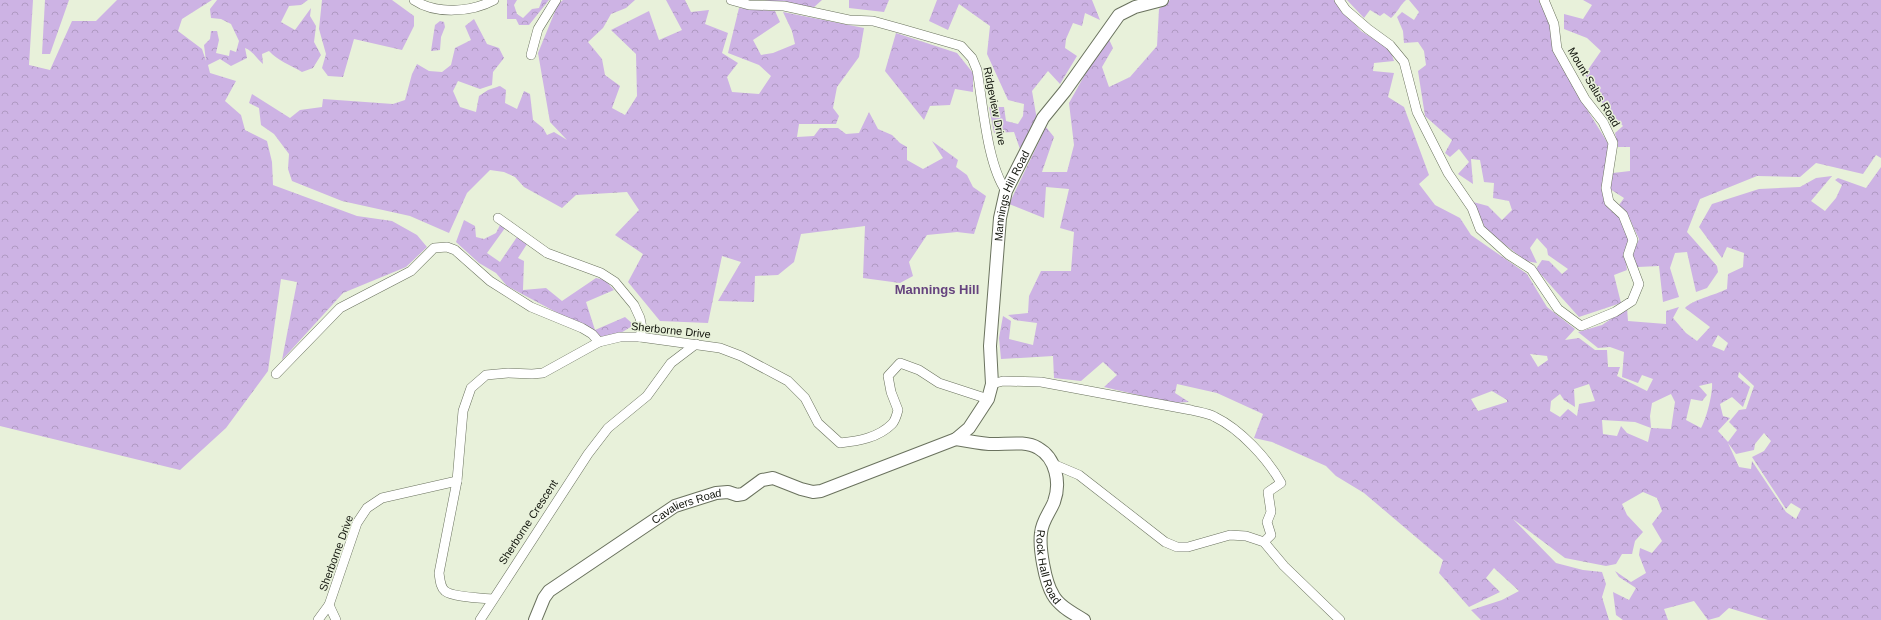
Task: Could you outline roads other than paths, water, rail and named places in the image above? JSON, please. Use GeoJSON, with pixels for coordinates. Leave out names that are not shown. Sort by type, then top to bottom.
{"type":"FeatureCollection","features":[{"type":"Feature","properties":{"kind":"main road","name":"Mannings Hill Road"},"geometry":{"type":"LineString","coordinates":[[956,439],[969,428],[988,399],[992,384],[990,346],[1000,218],[1006,191],[1043,118],[1065,91],[1119,14],[1135,7],[1162,0]]}},
{"type":"Feature","properties":{"kind":"main road","name":"Rock Hall Road"},"geometry":{"type":"LineString","coordinates":[[956,439],[988,444],[1026,444],[1038,448],[1053,464],[1058,484],[1054,501],[1044,521],[1041,533],[1043,564],[1053,596],[1064,607],[1084,620]]}},
{"type":"Feature","properties":{"kind":"main road","name":"Cavaliers Road"},"geometry":{"type":"LineString","coordinates":[[535,620],[544,598],[550,591],[675,506],[716,493],[743,494],[762,480],[773,478],[801,489],[813,492],[821,491],[956,439]]}},
{"type":"Feature","properties":{"kind":"street"},"geometry":{"type":"LineString","coordinates":[[414,0],[428,7],[445,9],[471,8],[494,0]]}},
{"type":"Feature","properties":{"kind":"street"},"geometry":{"type":"LineString","coordinates":[[531,55],[538,29],[556,0]]}},
{"type":"Feature","properties":{"kind":"street","name":"Ridgeview Drive"},"geometry":{"type":"LineString","coordinates":[[731,0],[749,5],[784,6],[849,20],[873,21],[961,46],[972,58],[977,70],[994,165],[1000,182],[1006,191]]}},
{"type":"Feature","properties":{"kind":"street","name":"Mount Salus Road"},"geometry":{"type":"LineString","coordinates":[[1339,0],[1346,10],[1390,45],[1404,62],[1417,112],[1448,173],[1472,208],[1480,229],[1509,255],[1531,269],[1558,309],[1581,326],[1615,312],[1632,301],[1639,284],[1628,255],[1633,240],[1623,215],[1609,202],[1606,188],[1613,143],[1603,122],[1585,99],[1557,49],[1554,24],[1544,0]]}},
{"type":"Feature","properties":{"kind":"street"},"geometry":{"type":"LineString","coordinates":[[498,218],[547,253],[602,273],[615,282],[634,305],[640,318],[642,328],[640,337]]}},
{"type":"Feature","properties":{"kind":"street"},"geometry":{"type":"LineString","coordinates":[[276,374],[340,308],[411,271],[434,248],[447,247],[455,250],[490,281],[531,307],[582,328],[592,334],[599,342]]}},
{"type":"Feature","properties":{"kind":"street","name":"Sherborne Drive"},"geometry":{"type":"LineString","coordinates":[[318,620],[329,605],[357,523],[367,508],[382,498],[457,481],[463,411],[471,388],[486,376],[508,373],[543,373],[599,342],[620,337],[640,337],[720,348],[741,356],[788,381],[805,398],[818,423],[840,443],[876,436],[893,423],[898,410],[891,392],[888,376],[900,363],[920,370],[939,383],[988,399]]}},
{"type":"Feature","properties":{"kind":"street","name":"Sherborne Crescent"},"geometry":{"type":"LineString","coordinates":[[480,620],[544,519],[596,443],[608,428],[647,396],[671,363],[696,344]]}},
{"type":"Feature","properties":{"kind":"street"},"geometry":{"type":"LineString","coordinates":[[992,384],[1002,381],[1041,382],[1191,410],[1213,416],[1228,424],[1266,459],[1281,483],[1268,492],[1271,512],[1267,522],[1271,535],[1264,542]]}},
{"type":"Feature","properties":{"kind":"street"},"geometry":{"type":"LineString","coordinates":[[1053,464],[1079,475],[1165,542],[1176,547],[1188,547],[1230,535],[1246,536],[1264,542],[1284,566],[1340,620]]}},
{"type":"Feature","properties":{"kind":"street"},"geometry":{"type":"LineString","coordinates":[[457,481],[439,573],[440,584],[445,591],[452,594],[492,599]]}},
{"type":"Feature","properties":{"kind":"street"},"geometry":{"type":"LineString","coordinates":[[329,605],[336,620]]}},
{"type":"Feature","properties":{"kind":"district","name":"Mannings Hill"},"geometry":{"type":"Point","coordinates":[937,289]}}]}
